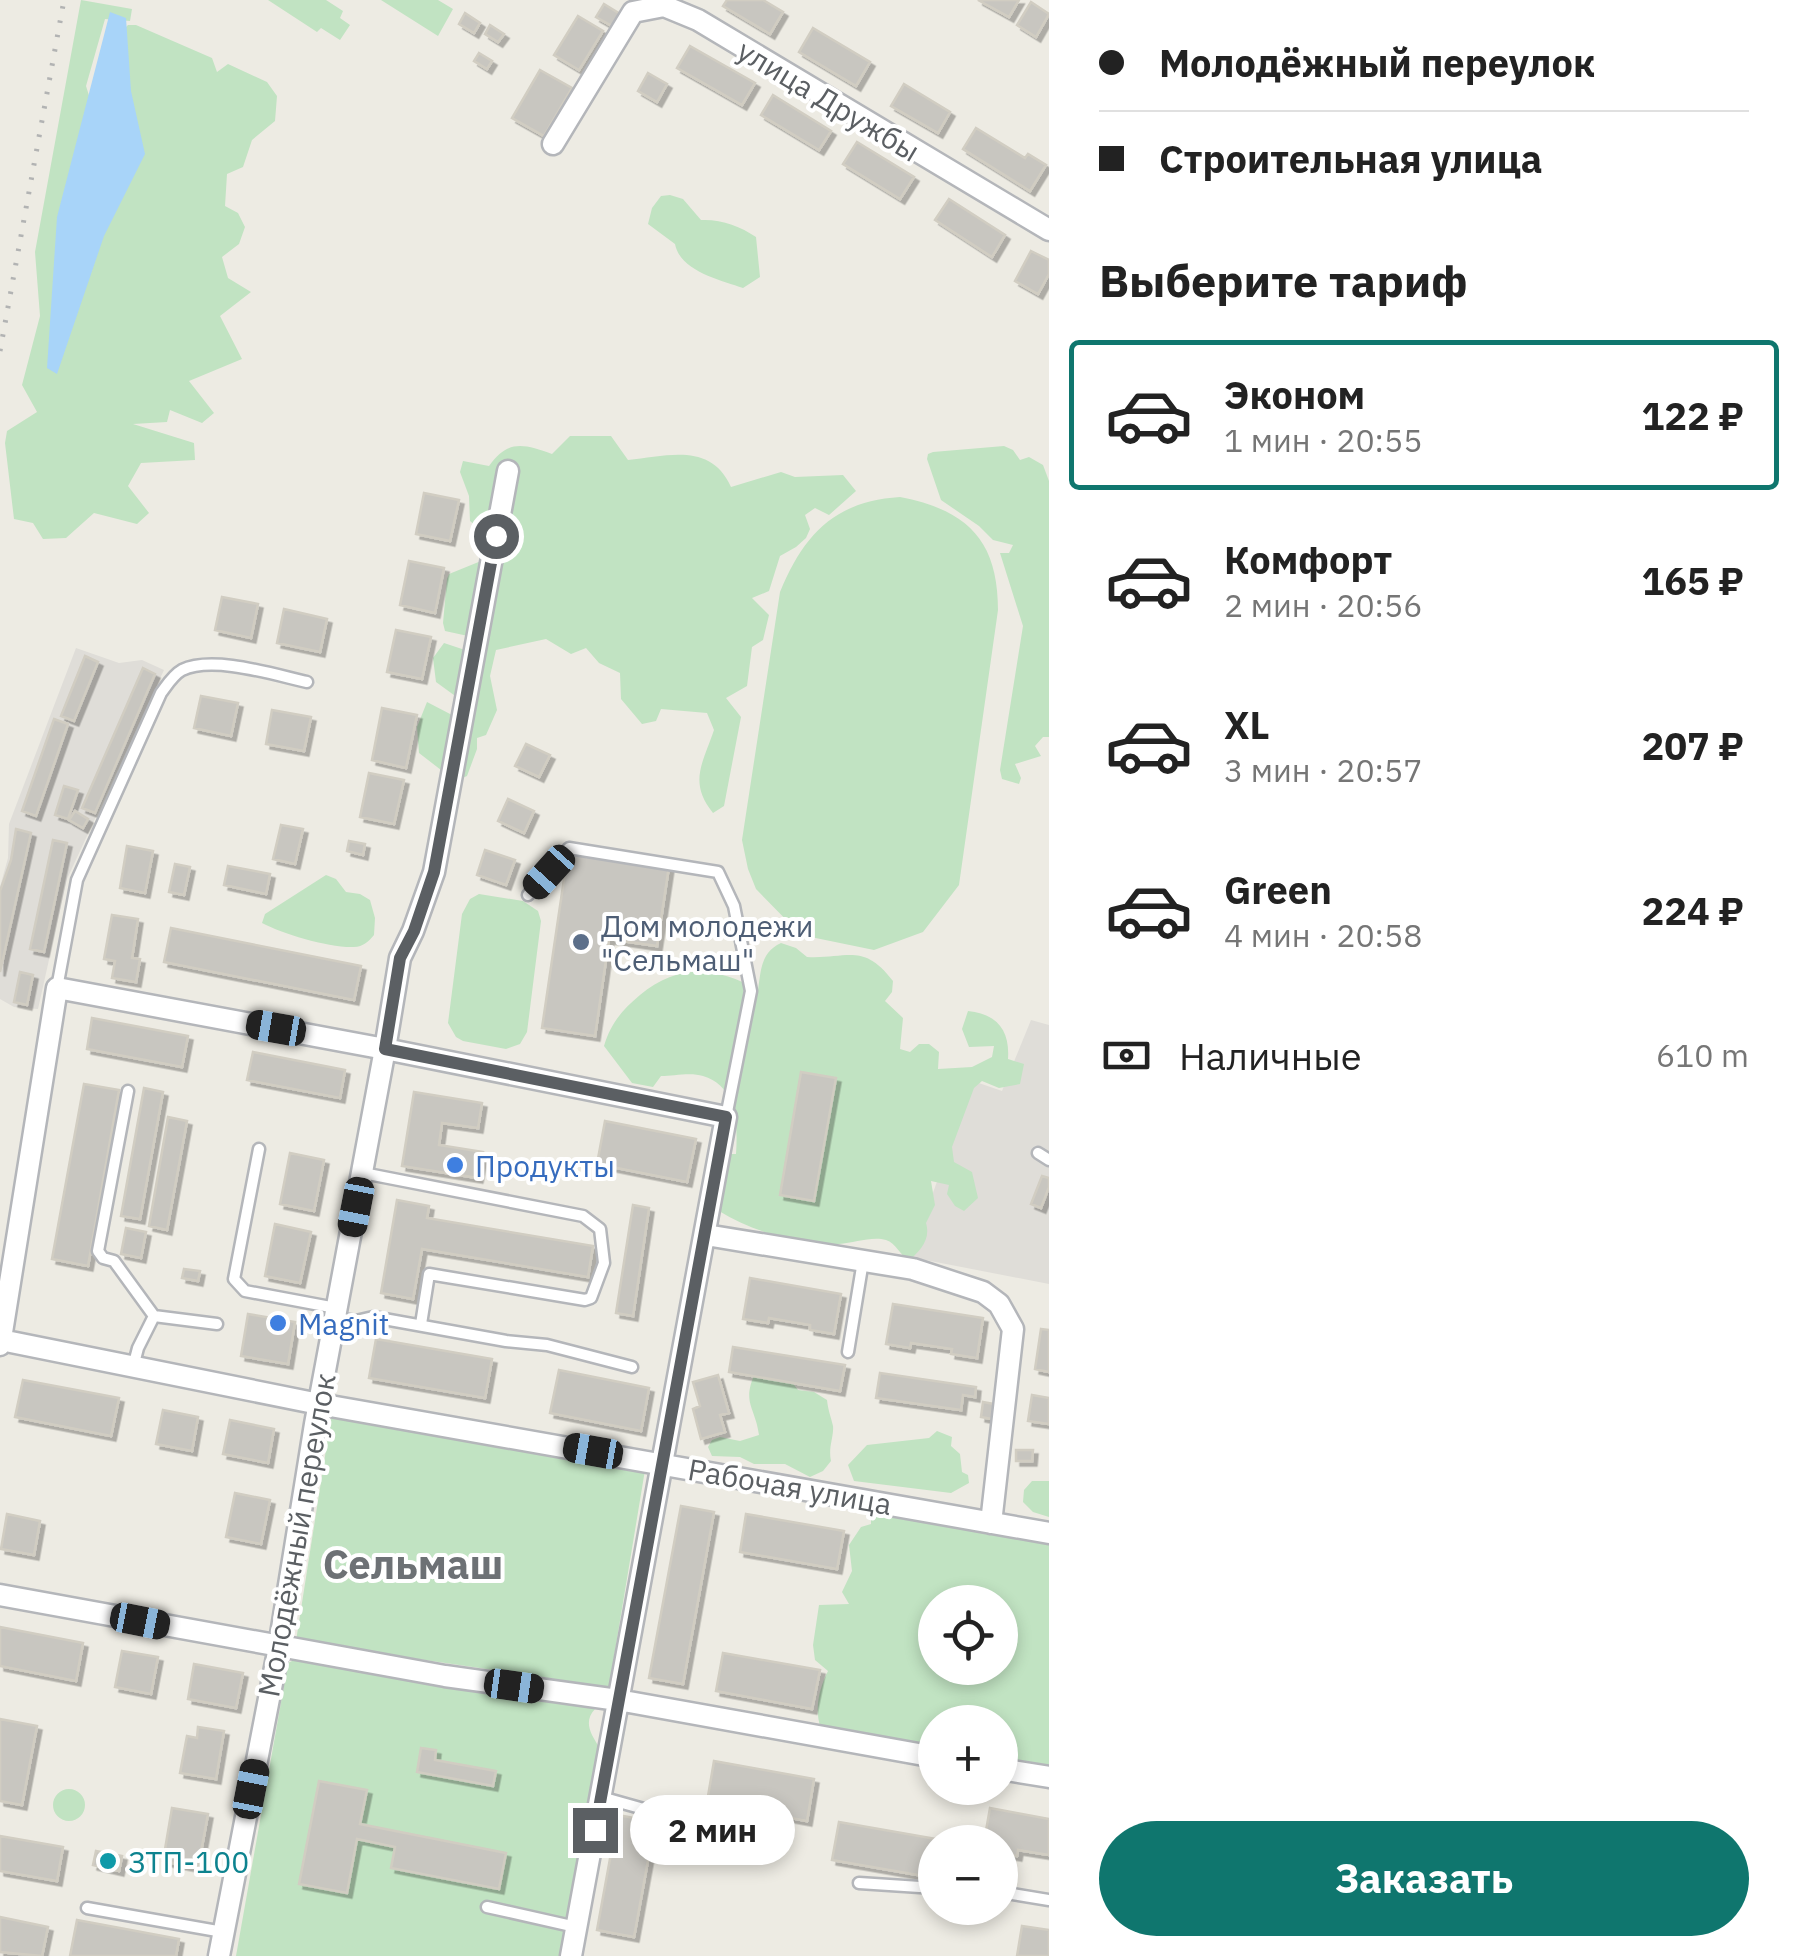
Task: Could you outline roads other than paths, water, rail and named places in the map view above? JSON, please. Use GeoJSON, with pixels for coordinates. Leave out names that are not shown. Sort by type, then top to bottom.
{"type":"FeatureCollection","features":[{"type":"Feature","properties":{"kind":"street","name":"улица Дружбы"},"geometry":{"type":"LineString","coordinates":[[553,144],[633,12],[664,6],[698,20],[1049,230]]}},
{"type":"Feature","properties":{"kind":"street","name":"Молодёжный переулок"},"geometry":{"type":"LineString","coordinates":[[218,1956],[279,1647],[318,1404],[400,958],[414,931],[434,872],[508,470]]}},
{"type":"Feature","properties":{"kind":"street"},"geometry":{"type":"LineString","coordinates":[[0,1343],[57,988],[726,1117],[571,1956]]}},
{"type":"Feature","properties":{"kind":"street"},"geometry":{"type":"LineString","coordinates":[[706,1235],[912,1270],[983,1292],[999,1304],[1012,1329],[990,1522]]}},
{"type":"Feature","properties":{"kind":"street","name":"Рабочая улица"},"geometry":{"type":"LineString","coordinates":[[0,1343],[318,1404],[1049,1533]]}},
{"type":"Feature","properties":{"kind":"street"},"geometry":{"type":"LineString","coordinates":[[0,1596],[445,1676],[618,1700],[918,1754]]}},
{"type":"Feature","properties":{"kind":"street"},"geometry":{"type":"LineString","coordinates":[[1018,1772],[1049,1778]]}},
{"type":"Feature","properties":{"kind":"lane"},"geometry":{"type":"LineString","coordinates":[[57,988],[78,880],[170,680],[178,672],[211,664],[308,682]]}},
{"type":"Feature","properties":{"kind":"lane"},"geometry":{"type":"LineString","coordinates":[[528,895],[569,848],[718,872],[734,906],[751,991],[726,1117]]}},
{"type":"Feature","properties":{"kind":"lane"},"geometry":{"type":"LineString","coordinates":[[128,1091],[98,1251],[114,1262],[154,1316],[217,1324]]}},
{"type":"Feature","properties":{"kind":"lane"},"geometry":{"type":"LineString","coordinates":[[259,1149],[234,1279],[246,1291],[356,1320],[373,1317],[547,1345],[632,1367]]}},
{"type":"Feature","properties":{"kind":"lane"},"geometry":{"type":"LineString","coordinates":[[362,1173],[583,1216],[600,1229],[604,1262],[591,1298],[430,1274],[421,1324]]}},
{"type":"Feature","properties":{"kind":"lane"},"geometry":{"type":"LineString","coordinates":[[848,1352],[863,1261]]}},
{"type":"Feature","properties":{"kind":"lane"},"geometry":{"type":"LineString","coordinates":[[133,1367],[154,1316]]}},
{"type":"Feature","properties":{"kind":"lane"},"geometry":{"type":"LineString","coordinates":[[601,1798],[658,1813],[682,1824],[780,1844]]}},
{"type":"Feature","properties":{"kind":"lane"},"geometry":{"type":"LineString","coordinates":[[859,1883],[918,1887]]}},
{"type":"Feature","properties":{"kind":"lane"},"geometry":{"type":"LineString","coordinates":[[1018,1895],[1049,1900]]}},
{"type":"Feature","properties":{"kind":"lane"},"geometry":{"type":"LineString","coordinates":[[487,1907],[576,1926]]}},
{"type":"Feature","properties":{"kind":"lane"},"geometry":{"type":"LineString","coordinates":[[87,1908],[223,1932]]}},
{"type":"Feature","properties":{"kind":"water"},"geometry":{"type":"Polygon","coordinates":[[[110,12],[126,18],[131,91],[145,154],[104,236],[57,374],[47,368],[57,217],[110,12]]]}},
{"type":"Feature","properties":{"kind":"railway"},"geometry":{"type":"LineString","coordinates":[[0,351],[64,0]]}},
{"type":"Feature","properties":{"kind":"place","name":"Дом молодежи \"Сельмаш\""},"geometry":{"type":"Point","coordinates":[581,942]}},
{"type":"Feature","properties":{"kind":"place","name":"Продукты"},"geometry":{"type":"Point","coordinates":[455,1165]}},
{"type":"Feature","properties":{"kind":"place","name":"Magnit"},"geometry":{"type":"Point","coordinates":[278,1323]}},
{"type":"Feature","properties":{"kind":"place","name":"ЗТП-100"},"geometry":{"type":"Point","coordinates":[108,1861]}},
{"type":"Feature","properties":{"kind":"district","name":"Сельмаш"},"geometry":{"type":"Point","coordinates":[413,1564]}}]}
